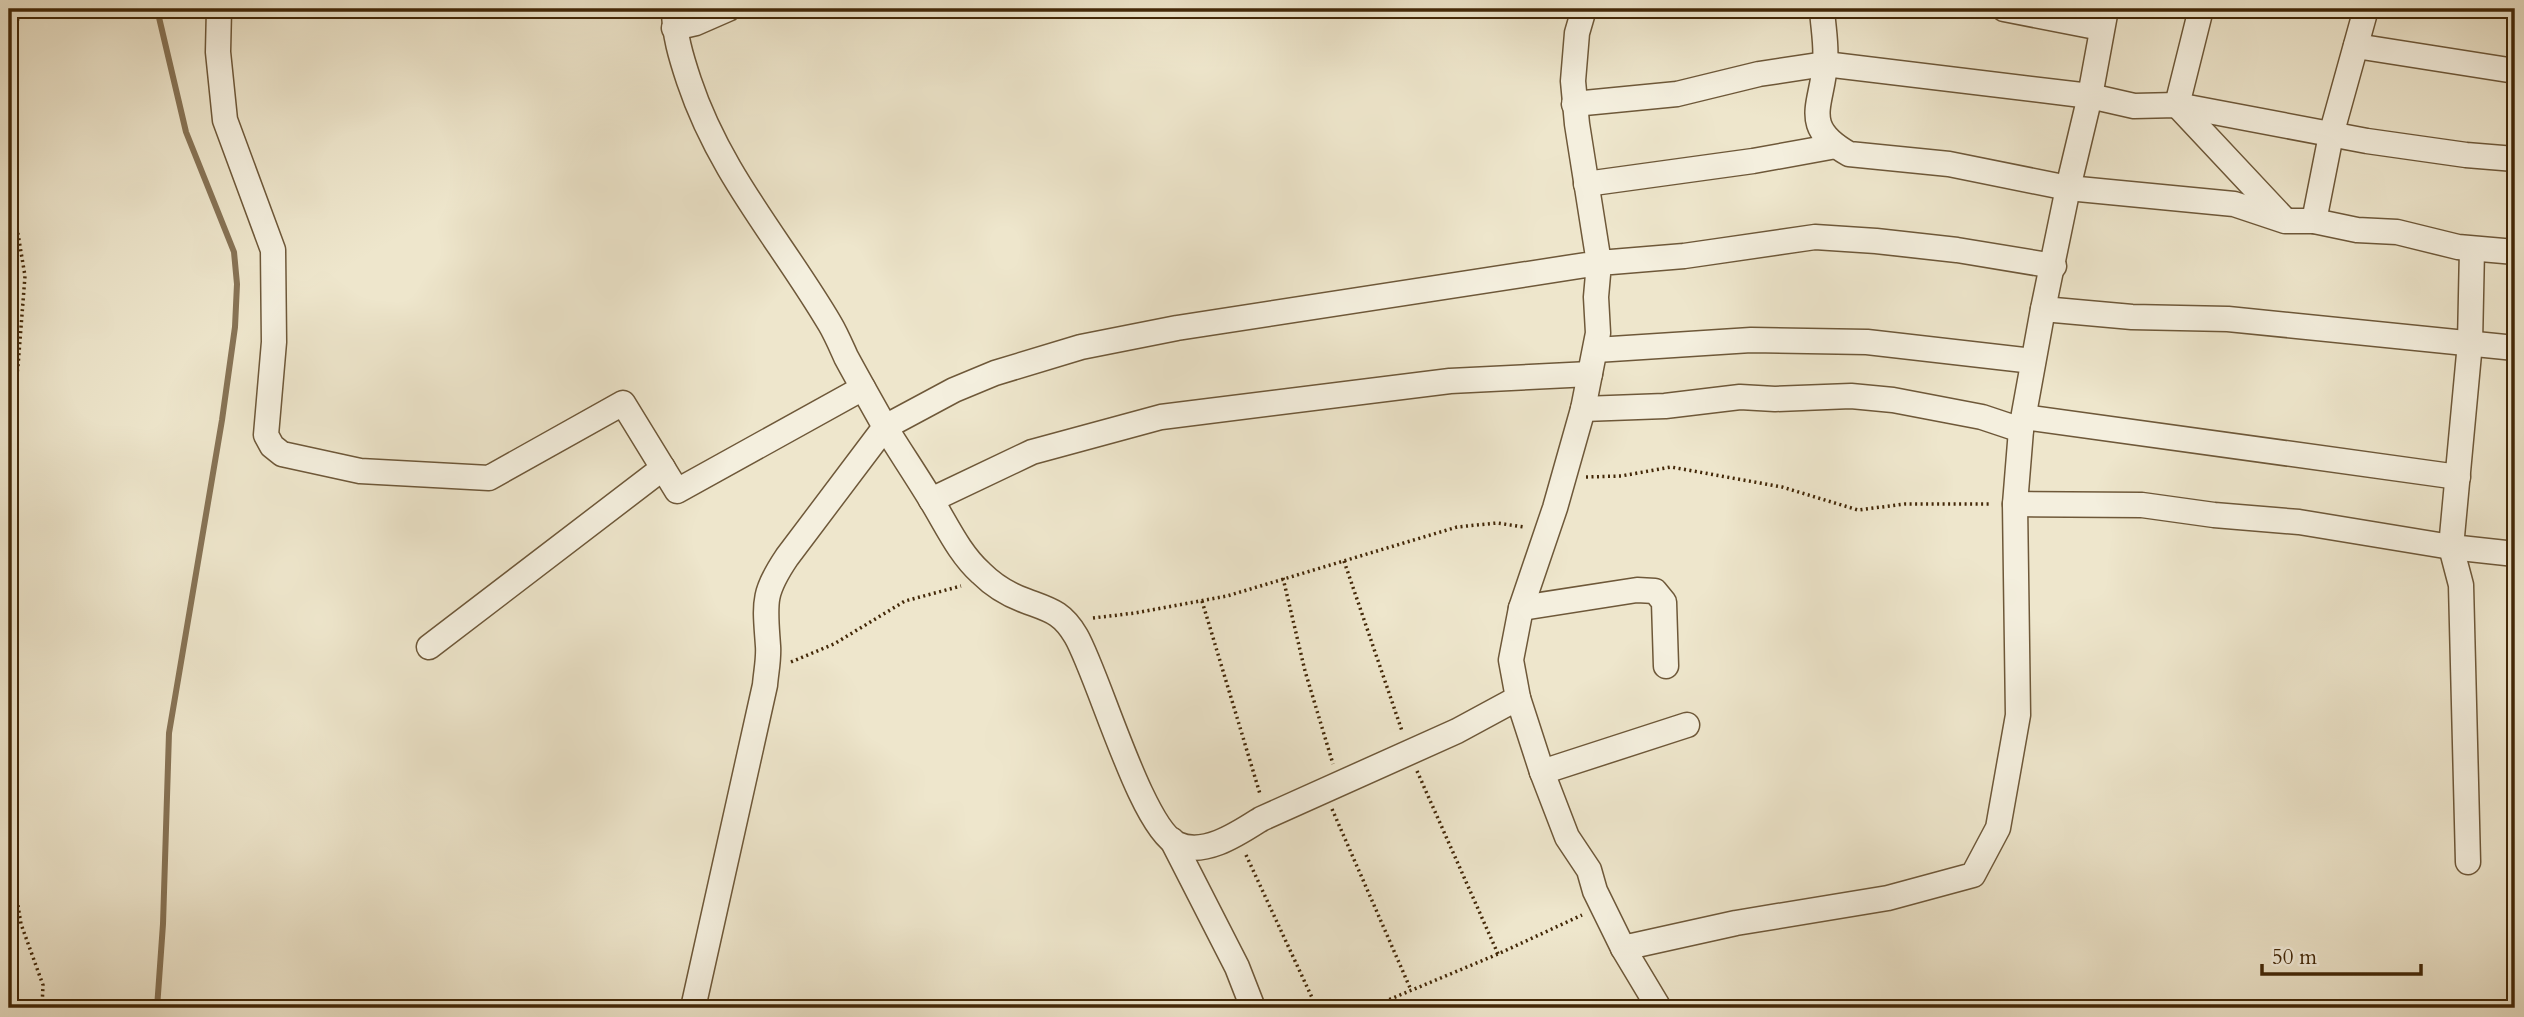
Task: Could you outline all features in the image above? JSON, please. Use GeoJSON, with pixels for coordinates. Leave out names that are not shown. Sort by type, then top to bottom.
{"type":"FeatureCollection","features":[{"type":"Feature","properties":{"kind":"street"},"geometry":{"type":"LineString","coordinates":[[219,9],[218,52],[225,120],[273,250],[274,342],[266,435],[272,446],[282,454],[360,471],[488,478],[623,403],[677,492],[863,388]]}},
{"type":"Feature","properties":{"kind":"street"},"geometry":{"type":"LineString","coordinates":[[728,9],[696,23],[674,18],[683,64],[700,115],[717,149],[737,185],[831,326],[885,427],[961,550],[987,578],[1016,597],[1050,609],[1066,622],[1083,649],[1132,772],[1153,816],[1171,840],[1237,967],[1254,1008]]}},
{"type":"Feature","properties":{"kind":"street"},"geometry":{"type":"LineString","coordinates":[[1584,9],[1573,57],[1574,104],[1599,263],[1593,362],[1583,409],[1521,608],[1511,660],[1518,698],[1567,837],[1589,870],[1602,906],[1654,1007]]}},
{"type":"Feature","properties":{"kind":"street"},"geometry":{"type":"LineString","coordinates":[[1822,9],[1825,64],[1816,107],[1817,121],[1836,146],[1849,154],[1949,164],[2068,188],[2234,204],[2285,220],[2314,221],[2357,230],[2397,232],[2458,247],[2515,252]]}},
{"type":"Feature","properties":{"kind":"street"},"geometry":{"type":"LineString","coordinates":[[1623,947],[1735,923],[1888,898],[1973,875],[1998,828],[2018,715],[2015,504],[2023,423],[2043,309],[2090,96],[2104,19],[2004,9]]}},
{"type":"Feature","properties":{"kind":"street"},"geometry":{"type":"LineString","coordinates":[[2177,105],[2200,9]]}},
{"type":"Feature","properties":{"kind":"street"},"geometry":{"type":"LineString","coordinates":[[2314,221],[2332,135],[2366,9]]}},
{"type":"Feature","properties":{"kind":"street"},"geometry":{"type":"LineString","coordinates":[[2356,46],[2515,71]]}},
{"type":"Feature","properties":{"kind":"street"},"geometry":{"type":"LineString","coordinates":[[1574,104],[1677,94],[1759,74],[1825,64],[2090,96],[2134,106],[2177,105],[2332,135],[2466,155],[2515,159]]}},
{"type":"Feature","properties":{"kind":"street"},"geometry":{"type":"LineString","coordinates":[[2177,105],[2285,220]]}},
{"type":"Feature","properties":{"kind":"street"},"geometry":{"type":"LineString","coordinates":[[1586,184],[1753,161],[1836,146]]}},
{"type":"Feature","properties":{"kind":"street"},"geometry":{"type":"LineString","coordinates":[[693,1008],[765,685],[765,604],[776,574],[885,427],[954,390],[995,373],[1081,347],[1177,328],[1599,263],[1684,256],[1815,237],[1957,250],[2054,266]]}},
{"type":"Feature","properties":{"kind":"street"},"geometry":{"type":"LineString","coordinates":[[2468,862],[2461,584],[2451,547],[2470,343],[2472,248]]}},
{"type":"Feature","properties":{"kind":"street"},"geometry":{"type":"LineString","coordinates":[[2043,309],[2132,317],[2228,319],[2515,348]]}},
{"type":"Feature","properties":{"kind":"street"},"geometry":{"type":"LineString","coordinates":[[931,500],[1032,452],[1161,417],[1751,340],[1867,342],[2033,361]]}},
{"type":"Feature","properties":{"kind":"street"},"geometry":{"type":"LineString","coordinates":[[1583,409],[1665,406],[1740,397],[1775,399],[1851,396],[1893,400],[1982,418],[2458,477]]}},
{"type":"Feature","properties":{"kind":"street"},"geometry":{"type":"LineString","coordinates":[[429,647],[663,468]]}},
{"type":"Feature","properties":{"kind":"street"},"geometry":{"type":"LineString","coordinates":[[2015,504],[2142,505],[2214,515],[2299,522],[2451,547],[2515,554]]}},
{"type":"Feature","properties":{"kind":"street"},"geometry":{"type":"LineString","coordinates":[[1521,608],[1637,590],[1655,591],[1664,602],[1666,666]]}},
{"type":"Feature","properties":{"kind":"street"},"geometry":{"type":"LineString","coordinates":[[1171,840],[1179,845],[1199,847],[1237,834],[1266,816],[1482,719],[1518,698]]}},
{"type":"Feature","properties":{"kind":"street"},"geometry":{"type":"LineString","coordinates":[[1542,772],[1687,725]]}},
{"type":"Feature","properties":{"kind":"path"},"geometry":{"type":"LineString","coordinates":[[9,437],[25,276],[13,204],[18,9]]}},
{"type":"Feature","properties":{"kind":"path"},"geometry":{"type":"LineString","coordinates":[[1563,477],[1621,477],[1671,467],[1782,487],[1858,510],[1905,504],[2015,504]]}},
{"type":"Feature","properties":{"kind":"path"},"geometry":{"type":"LineString","coordinates":[[1066,622],[1135,613],[1227,596],[1457,527],[1497,523],[1547,531]]}},
{"type":"Feature","properties":{"kind":"path"},"geometry":{"type":"LineString","coordinates":[[1344,561],[1408,752],[1498,954]]}},
{"type":"Feature","properties":{"kind":"path"},"geometry":{"type":"LineString","coordinates":[[767,658],[779,663],[794,662],[834,644],[905,601],[987,578]]}},
{"type":"Feature","properties":{"kind":"path"},"geometry":{"type":"LineString","coordinates":[[1283,578],[1331,786],[1411,990]]}},
{"type":"Feature","properties":{"kind":"path"},"geometry":{"type":"LineString","coordinates":[[1202,601],[1266,816]]}},
{"type":"Feature","properties":{"kind":"path"},"geometry":{"type":"LineString","coordinates":[[1237,834],[1314,1002],[1320,1008]]}},
{"type":"Feature","properties":{"kind":"path"},"geometry":{"type":"LineString","coordinates":[[9,852],[21,924],[43,985],[42,1008]]}},
{"type":"Feature","properties":{"kind":"path"},"geometry":{"type":"LineString","coordinates":[[1369,1008],[1498,954],[1602,906]]}},
{"type":"Feature","properties":{"kind":"waterway"},"geometry":{"type":"LineString","coordinates":[[157,9],[186,132],[234,252],[237,284],[235,327],[222,420],[169,733],[163,924],[157,1008]]}}]}
